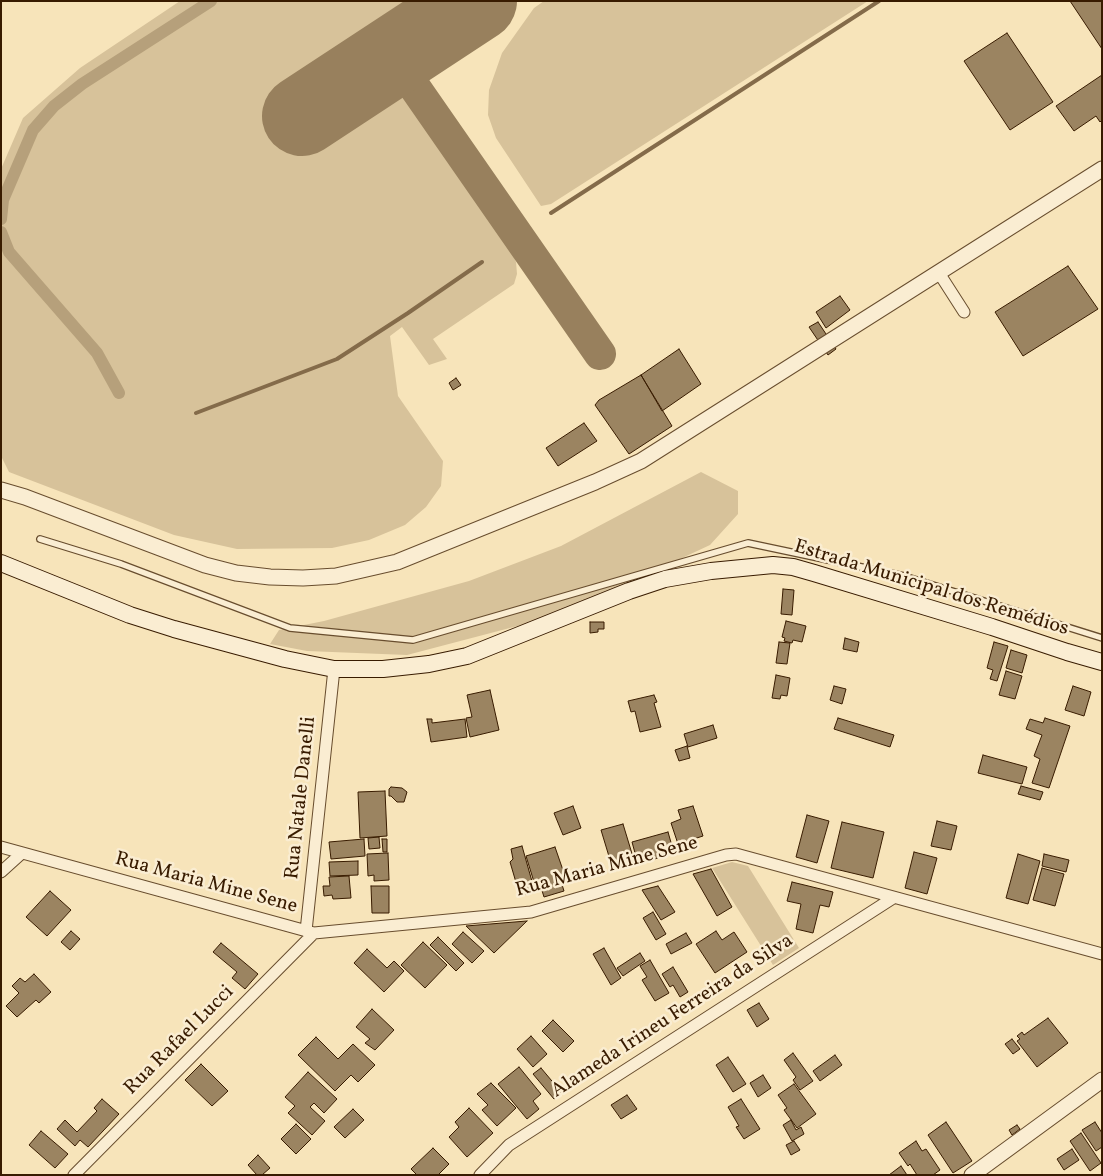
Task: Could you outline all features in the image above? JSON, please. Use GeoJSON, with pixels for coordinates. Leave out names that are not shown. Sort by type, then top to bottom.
{"type":"FeatureCollection","features":[{"type":"Feature","properties":{"kind":"main road","name":"Estrada Municipal dos Remédios"},"geometry":{"type":"LineString","coordinates":[[1,563],[130,615],[286,660],[334,669],[383,669],[430,664],[467,656],[629,591],[665,579],[711,571],[773,564],[814,573],[1102,662]]}},
{"type":"Feature","properties":{"kind":"street"},"geometry":{"type":"LineString","coordinates":[[1,490],[25,497],[205,564],[236,573],[302,578],[336,576],[397,562],[641,462],[1102,169]]}},
{"type":"Feature","properties":{"kind":"street"},"geometry":{"type":"LineString","coordinates":[[939,273],[964,312]]}},
{"type":"Feature","properties":{"kind":"street"},"geometry":{"type":"LineString","coordinates":[[1,484],[25,497]]}},
{"type":"Feature","properties":{"kind":"street","name":"Rua Natale Danelli"},"geometry":{"type":"LineString","coordinates":[[310,932],[334,669]]}},
{"type":"Feature","properties":{"kind":"street","name":"Rua Maria Mine Sene"},"geometry":{"type":"LineString","coordinates":[[1,847],[310,932],[531,912],[726,855],[736,854],[1102,954]]}},
{"type":"Feature","properties":{"kind":"street"},"geometry":{"type":"LineString","coordinates":[[1,872],[22,852]]}},
{"type":"Feature","properties":{"kind":"street","name":"Alameda Irineu Ferreira da Silva"},"geometry":{"type":"LineString","coordinates":[[480,1175],[509,1146],[893,898]]}},
{"type":"Feature","properties":{"kind":"street","name":"Rua Rafael Lucci"},"geometry":{"type":"LineString","coordinates":[[74,1175],[310,932]]}},
{"type":"Feature","properties":{"kind":"street"},"geometry":{"type":"LineString","coordinates":[[972,1175],[1102,1080]]}},
{"type":"Feature","properties":{"kind":"lane"},"geometry":{"type":"LineString","coordinates":[[40,539],[121,564],[290,628],[413,640],[748,542],[904,576],[1102,638]]}},
{"type":"Feature","properties":{"kind":"shaded area"},"geometry":{"type":"Polygon","coordinates":[[[180,1],[405,1],[281,84],[322,147],[404,93],[512,252],[516,262],[517,274],[514,284],[433,339],[447,359],[429,365],[402,327],[390,336],[398,396],[443,461],[441,486],[426,507],[405,525],[369,540],[332,548],[237,549],[174,535],[9,472],[1,456],[1,169],[23,118],[80,68],[180,1]]]}},
{"type":"Feature","properties":{"kind":"shaded area"},"geometry":{"type":"Polygon","coordinates":[[[544,1],[868,1],[551,204],[541,206],[496,138],[488,115],[489,90],[502,53],[534,8],[544,1]]]}},
{"type":"Feature","properties":{"kind":"shaded area"},"geometry":{"type":"Polygon","coordinates":[[[701,472],[738,491],[738,514],[710,545],[637,579],[525,624],[407,655],[307,651],[270,644],[279,630],[324,621],[469,581],[561,546],[701,472]]]}},
{"type":"Feature","properties":{"kind":"shaded area"},"geometry":{"type":"Polygon","coordinates":[[[732,862],[748,866],[799,948],[773,965],[712,868],[732,862]]]}},
{"type":"Feature","properties":{"kind":"building"},"geometry":{"type":"Polygon","coordinates":[[[1070,1],[1102,1],[1102,49],[1070,1]]]}},
{"type":"Feature","properties":{"kind":"building"},"geometry":{"type":"Polygon","coordinates":[[[1007,33],[1053,102],[1010,130],[964,61],[1007,33]]]}},
{"type":"Feature","properties":{"kind":"building"},"geometry":{"type":"Polygon","coordinates":[[[1102,75],[1102,120],[1100,122],[1096,116],[1074,131],[1056,106],[1102,75]]]}},
{"type":"Feature","properties":{"kind":"building"},"geometry":{"type":"Polygon","coordinates":[[[1068,266],[1098,309],[1023,356],[995,312],[1068,266]]]}},
{"type":"Feature","properties":{"kind":"building"},"geometry":{"type":"Polygon","coordinates":[[[840,296],[850,310],[826,328],[816,312],[840,296]]]}},
{"type":"Feature","properties":{"kind":"building"},"geometry":{"type":"Polygon","coordinates":[[[818,322],[836,349],[828,355],[809,327],[818,322]]]}},
{"type":"Feature","properties":{"kind":"building"},"geometry":{"type":"Polygon","coordinates":[[[679,349],[701,384],[662,411],[641,375],[679,349]]]}},
{"type":"Feature","properties":{"kind":"building"},"geometry":{"type":"Polygon","coordinates":[[[641,375],[672,426],[629,454],[595,405],[599,400],[641,375]]]}},
{"type":"Feature","properties":{"kind":"building"},"geometry":{"type":"Polygon","coordinates":[[[456,378],[461,385],[453,390],[449,383],[456,378]]]}},
{"type":"Feature","properties":{"kind":"building"},"geometry":{"type":"Polygon","coordinates":[[[584,423],[597,441],[558,466],[546,448],[584,423]]]}},
{"type":"Feature","properties":{"kind":"building"},"geometry":{"type":"Polygon","coordinates":[[[783,589],[794,590],[792,615],[781,614],[783,589]]]}},
{"type":"Feature","properties":{"kind":"building"},"geometry":{"type":"Polygon","coordinates":[[[786,621],[806,626],[802,642],[793,640],[792,643],[784,641],[785,638],[782,637],[786,621]]]}},
{"type":"Feature","properties":{"kind":"building"},"geometry":{"type":"Polygon","coordinates":[[[590,622],[604,622],[604,629],[598,629],[598,632],[590,633],[590,622]]]}},
{"type":"Feature","properties":{"kind":"building"},"geometry":{"type":"Polygon","coordinates":[[[845,638],[859,642],[857,652],[843,649],[845,638]]]}},
{"type":"Feature","properties":{"kind":"building"},"geometry":{"type":"Polygon","coordinates":[[[779,642],[790,643],[787,664],[776,663],[779,642]]]}},
{"type":"Feature","properties":{"kind":"building"},"geometry":{"type":"Polygon","coordinates":[[[994,642],[1008,646],[997,681],[990,679],[993,670],[987,668],[994,642]]]}},
{"type":"Feature","properties":{"kind":"building"},"geometry":{"type":"Polygon","coordinates":[[[1011,650],[1027,655],[1022,673],[1006,668],[1011,650]]]}},
{"type":"Feature","properties":{"kind":"building"},"geometry":{"type":"Polygon","coordinates":[[[1006,671],[1022,676],[1015,699],[999,695],[1006,671]]]}},
{"type":"Feature","properties":{"kind":"building"},"geometry":{"type":"Polygon","coordinates":[[[776,675],[790,678],[787,696],[781,695],[780,699],[772,698],[776,675]]]}},
{"type":"Feature","properties":{"kind":"building"},"geometry":{"type":"Polygon","coordinates":[[[834,686],[846,689],[842,704],[830,700],[834,686]]]}},
{"type":"Feature","properties":{"kind":"building"},"geometry":{"type":"Polygon","coordinates":[[[1073,686],[1091,692],[1084,716],[1065,710],[1073,686]]]}},
{"type":"Feature","properties":{"kind":"building"},"geometry":{"type":"Polygon","coordinates":[[[490,690],[499,730],[470,737],[466,718],[472,717],[467,695],[490,690]]]}},
{"type":"Feature","properties":{"kind":"building"},"geometry":{"type":"Polygon","coordinates":[[[654,695],[657,702],[654,703],[661,727],[640,732],[635,711],[631,712],[628,701],[654,695]]]}},
{"type":"Feature","properties":{"kind":"building"},"geometry":{"type":"Polygon","coordinates":[[[838,718],[894,735],[890,747],[834,729],[838,718]]]}},
{"type":"Feature","properties":{"kind":"building"},"geometry":{"type":"Polygon","coordinates":[[[1045,718],[1070,726],[1049,788],[1032,783],[1040,759],[1034,756],[1042,735],[1026,729],[1030,719],[1043,723],[1045,718]]]}},
{"type":"Feature","properties":{"kind":"building"},"geometry":{"type":"Polygon","coordinates":[[[427,719],[432,719],[432,723],[465,719],[467,737],[431,742],[427,719]]]}},
{"type":"Feature","properties":{"kind":"building"},"geometry":{"type":"Polygon","coordinates":[[[713,725],[717,738],[688,747],[684,734],[713,725]]]}},
{"type":"Feature","properties":{"kind":"building"},"geometry":{"type":"Polygon","coordinates":[[[687,746],[690,758],[679,761],[675,750],[687,746]]]}},
{"type":"Feature","properties":{"kind":"building"},"geometry":{"type":"Polygon","coordinates":[[[983,755],[1027,767],[1022,784],[978,773],[983,755]]]}},
{"type":"Feature","properties":{"kind":"building"},"geometry":{"type":"Polygon","coordinates":[[[1021,786],[1043,792],[1040,800],[1018,794],[1021,786]]]}},
{"type":"Feature","properties":{"kind":"building"},"geometry":{"type":"Polygon","coordinates":[[[391,787],[402,788],[407,792],[404,802],[397,802],[389,796],[389,789],[391,787]]]}},
{"type":"Feature","properties":{"kind":"building"},"geometry":{"type":"Polygon","coordinates":[[[385,791],[387,836],[360,838],[358,792],[385,791]]]}},
{"type":"Feature","properties":{"kind":"building"},"geometry":{"type":"Polygon","coordinates":[[[573,806],[581,828],[563,835],[554,813],[573,806]]]}},
{"type":"Feature","properties":{"kind":"building"},"geometry":{"type":"Polygon","coordinates":[[[693,806],[703,836],[678,844],[671,823],[681,819],[678,810],[693,806]]]}},
{"type":"Feature","properties":{"kind":"building"},"geometry":{"type":"Polygon","coordinates":[[[807,815],[829,821],[817,863],[796,857],[807,815]]]}},
{"type":"Feature","properties":{"kind":"building"},"geometry":{"type":"Polygon","coordinates":[[[937,821],[957,826],[951,850],[931,846],[937,821]]]}},
{"type":"Feature","properties":{"kind":"building"},"geometry":{"type":"Polygon","coordinates":[[[842,822],[884,832],[873,878],[831,868],[842,822]]]}},
{"type":"Feature","properties":{"kind":"building"},"geometry":{"type":"Polygon","coordinates":[[[623,824],[633,857],[611,863],[601,830],[623,824]]]}},
{"type":"Feature","properties":{"kind":"building"},"geometry":{"type":"Polygon","coordinates":[[[668,832],[674,853],[638,864],[632,842],[668,832]]]}},
{"type":"Feature","properties":{"kind":"building"},"geometry":{"type":"Polygon","coordinates":[[[379,837],[380,848],[369,849],[368,838],[379,837]]]}},
{"type":"Feature","properties":{"kind":"building"},"geometry":{"type":"Polygon","coordinates":[[[364,839],[365,856],[331,859],[329,842],[364,839]]]}},
{"type":"Feature","properties":{"kind":"building"},"geometry":{"type":"Polygon","coordinates":[[[382,839],[387,839],[387,852],[383,852],[382,839]]]}},
{"type":"Feature","properties":{"kind":"building"},"geometry":{"type":"Polygon","coordinates":[[[522,846],[535,892],[520,896],[510,862],[513,859],[511,849],[522,846]]]}},
{"type":"Feature","properties":{"kind":"building"},"geometry":{"type":"Polygon","coordinates":[[[555,847],[565,876],[560,878],[564,891],[544,897],[539,881],[534,882],[526,856],[555,847]]]}},
{"type":"Feature","properties":{"kind":"building"},"geometry":{"type":"Polygon","coordinates":[[[914,852],[937,858],[927,894],[905,888],[914,852]]]}},
{"type":"Feature","properties":{"kind":"building"},"geometry":{"type":"Polygon","coordinates":[[[388,853],[389,880],[374,881],[374,875],[368,876],[367,854],[388,853]]]}},
{"type":"Feature","properties":{"kind":"building"},"geometry":{"type":"Polygon","coordinates":[[[1018,854],[1040,861],[1028,904],[1006,898],[1018,854]]]}},
{"type":"Feature","properties":{"kind":"building"},"geometry":{"type":"Polygon","coordinates":[[[1044,854],[1069,860],[1066,872],[1042,866],[1044,854]]]}},
{"type":"Feature","properties":{"kind":"building"},"geometry":{"type":"Polygon","coordinates":[[[358,861],[358,875],[330,876],[329,862],[358,861]]]}},
{"type":"Feature","properties":{"kind":"building"},"geometry":{"type":"Polygon","coordinates":[[[1042,868],[1064,874],[1055,906],[1033,900],[1042,868]]]}},
{"type":"Feature","properties":{"kind":"building"},"geometry":{"type":"Polygon","coordinates":[[[711,869],[732,907],[717,916],[693,874],[711,869]]]}},
{"type":"Feature","properties":{"kind":"building"},"geometry":{"type":"Polygon","coordinates":[[[349,876],[351,898],[333,899],[332,895],[324,896],[323,886],[330,886],[329,877],[349,876]]]}},
{"type":"Feature","properties":{"kind":"building"},"geometry":{"type":"Polygon","coordinates":[[[792,882],[833,892],[829,907],[820,905],[813,933],[796,929],[801,904],[787,901],[792,882]]]}},
{"type":"Feature","properties":{"kind":"building"},"geometry":{"type":"Polygon","coordinates":[[[371,886],[389,886],[389,913],[372,913],[371,886]]]}},
{"type":"Feature","properties":{"kind":"building"},"geometry":{"type":"Polygon","coordinates":[[[658,886],[675,912],[661,920],[642,890],[658,886]]]}},
{"type":"Feature","properties":{"kind":"building"},"geometry":{"type":"Polygon","coordinates":[[[50,891],[71,910],[47,936],[26,917],[50,891]]]}},
{"type":"Feature","properties":{"kind":"building"},"geometry":{"type":"Polygon","coordinates":[[[653,912],[666,934],[656,940],[643,918],[653,912]]]}},
{"type":"Feature","properties":{"kind":"building"},"geometry":{"type":"Polygon","coordinates":[[[527,921],[494,953],[466,926],[527,921]]]}},
{"type":"Feature","properties":{"kind":"building"},"geometry":{"type":"Polygon","coordinates":[[[71,931],[80,939],[70,950],[61,942],[71,931]]]}},
{"type":"Feature","properties":{"kind":"building"},"geometry":{"type":"Polygon","coordinates":[[[716,931],[722,940],[734,932],[747,952],[715,973],[696,944],[716,931]]]}},
{"type":"Feature","properties":{"kind":"building"},"geometry":{"type":"Polygon","coordinates":[[[463,932],[484,951],[472,963],[452,944],[463,932]]]}},
{"type":"Feature","properties":{"kind":"building"},"geometry":{"type":"Polygon","coordinates":[[[686,933],[692,943],[671,954],[666,944],[686,933]]]}},
{"type":"Feature","properties":{"kind":"building"},"geometry":{"type":"Polygon","coordinates":[[[438,937],[464,963],[456,971],[430,945],[438,937]]]}},
{"type":"Feature","properties":{"kind":"building"},"geometry":{"type":"Polygon","coordinates":[[[423,942],[447,965],[425,988],[401,965],[423,942]]]}},
{"type":"Feature","properties":{"kind":"building"},"geometry":{"type":"Polygon","coordinates":[[[221,943],[258,974],[245,989],[232,978],[237,972],[213,952],[221,943]]]}},
{"type":"Feature","properties":{"kind":"building"},"geometry":{"type":"Polygon","coordinates":[[[604,948],[621,978],[611,985],[593,954],[604,948]]]}},
{"type":"Feature","properties":{"kind":"building"},"geometry":{"type":"Polygon","coordinates":[[[367,949],[387,968],[394,961],[404,971],[384,992],[354,963],[367,949]]]}},
{"type":"Feature","properties":{"kind":"building"},"geometry":{"type":"Polygon","coordinates":[[[640,953],[645,961],[623,976],[617,968],[640,953]]]}},
{"type":"Feature","properties":{"kind":"building"},"geometry":{"type":"Polygon","coordinates":[[[650,960],[669,993],[655,1001],[642,980],[647,977],[640,966],[650,960]]]}},
{"type":"Feature","properties":{"kind":"building"},"geometry":{"type":"Polygon","coordinates":[[[673,967],[688,992],[680,997],[673,985],[670,987],[662,974],[673,967]]]}},
{"type":"Feature","properties":{"kind":"building"},"geometry":{"type":"Polygon","coordinates":[[[34,974],[51,992],[39,1003],[36,1000],[17,1017],[6,1006],[19,993],[12,986],[20,978],[25,982],[34,974]]]}},
{"type":"Feature","properties":{"kind":"building"},"geometry":{"type":"Polygon","coordinates":[[[759,1003],[769,1019],[757,1027],[747,1010],[759,1003]]]}},
{"type":"Feature","properties":{"kind":"building"},"geometry":{"type":"Polygon","coordinates":[[[372,1009],[394,1030],[375,1050],[365,1043],[370,1039],[356,1027],[372,1009]]]}},
{"type":"Feature","properties":{"kind":"building"},"geometry":{"type":"Polygon","coordinates":[[[1048,1018],[1068,1043],[1037,1067],[1017,1041],[1020,1039],[1017,1036],[1022,1032],[1024,1035],[1048,1018]]]}},
{"type":"Feature","properties":{"kind":"building"},"geometry":{"type":"Polygon","coordinates":[[[553,1020],[574,1041],[563,1052],[542,1031],[553,1020]]]}},
{"type":"Feature","properties":{"kind":"building"},"geometry":{"type":"Polygon","coordinates":[[[531,1036],[547,1054],[533,1067],[517,1049],[531,1036]]]}},
{"type":"Feature","properties":{"kind":"building"},"geometry":{"type":"Polygon","coordinates":[[[316,1037],[338,1059],[353,1044],[375,1065],[358,1082],[351,1075],[335,1091],[298,1055],[316,1037]]]}},
{"type":"Feature","properties":{"kind":"building"},"geometry":{"type":"Polygon","coordinates":[[[1012,1039],[1020,1049],[1013,1054],[1005,1044],[1012,1039]]]}},
{"type":"Feature","properties":{"kind":"building"},"geometry":{"type":"Polygon","coordinates":[[[793,1053],[813,1081],[800,1090],[793,1080],[796,1077],[784,1060],[793,1053]]]}},
{"type":"Feature","properties":{"kind":"building"},"geometry":{"type":"Polygon","coordinates":[[[835,1055],[842,1065],[820,1081],[813,1071],[835,1055]]]}},
{"type":"Feature","properties":{"kind":"building"},"geometry":{"type":"Polygon","coordinates":[[[728,1057],[746,1084],[733,1092],[716,1065],[728,1057]]]}},
{"type":"Feature","properties":{"kind":"building"},"geometry":{"type":"Polygon","coordinates":[[[201,1064],[228,1091],[212,1106],[185,1080],[201,1064]]]}},
{"type":"Feature","properties":{"kind":"building"},"geometry":{"type":"Polygon","coordinates":[[[519,1067],[541,1094],[533,1101],[539,1109],[527,1119],[498,1084],[519,1067]]]}},
{"type":"Feature","properties":{"kind":"building"},"geometry":{"type":"Polygon","coordinates":[[[541,1068],[562,1093],[554,1099],[533,1074],[541,1068]]]}},
{"type":"Feature","properties":{"kind":"building"},"geometry":{"type":"Polygon","coordinates":[[[308,1072],[337,1099],[324,1113],[314,1103],[310,1107],[325,1121],[312,1135],[288,1113],[295,1106],[285,1097],[308,1072]]]}},
{"type":"Feature","properties":{"kind":"building"},"geometry":{"type":"Polygon","coordinates":[[[763,1075],[771,1088],[758,1097],[750,1083],[763,1075]]]}},
{"type":"Feature","properties":{"kind":"building"},"geometry":{"type":"Polygon","coordinates":[[[491,1083],[516,1108],[497,1126],[482,1110],[488,1105],[477,1094],[491,1083]]]}},
{"type":"Feature","properties":{"kind":"building"},"geometry":{"type":"Polygon","coordinates":[[[794,1084],[816,1114],[797,1128],[784,1110],[787,1108],[778,1095],[794,1084]]]}},
{"type":"Feature","properties":{"kind":"building"},"geometry":{"type":"Polygon","coordinates":[[[627,1095],[637,1109],[621,1119],[611,1105],[627,1095]]]}},
{"type":"Feature","properties":{"kind":"building"},"geometry":{"type":"Polygon","coordinates":[[[102,1099],[119,1114],[88,1147],[80,1140],[75,1146],[57,1129],[65,1120],[77,1132],[97,1111],[94,1108],[102,1099]]]}},
{"type":"Feature","properties":{"kind":"building"},"geometry":{"type":"Polygon","coordinates":[[[741,1099],[760,1129],[744,1139],[736,1127],[739,1126],[728,1107],[741,1099]]]}},
{"type":"Feature","properties":{"kind":"building"},"geometry":{"type":"Polygon","coordinates":[[[469,1108],[493,1133],[467,1157],[449,1137],[459,1127],[455,1122],[469,1108]]]}},
{"type":"Feature","properties":{"kind":"building"},"geometry":{"type":"Polygon","coordinates":[[[353,1109],[364,1120],[345,1138],[334,1127],[353,1109]]]}},
{"type":"Feature","properties":{"kind":"building"},"geometry":{"type":"Polygon","coordinates":[[[791,1120],[796,1130],[801,1127],[804,1134],[792,1141],[783,1125],[791,1120]]]}},
{"type":"Feature","properties":{"kind":"building"},"geometry":{"type":"Polygon","coordinates":[[[946,1122],[972,1161],[953,1173],[928,1135],[946,1122]]]}},
{"type":"Feature","properties":{"kind":"building"},"geometry":{"type":"Polygon","coordinates":[[[1095,1122],[1102,1133],[1102,1147],[1096,1151],[1082,1130],[1095,1122]]]}},
{"type":"Feature","properties":{"kind":"building"},"geometry":{"type":"Polygon","coordinates":[[[296,1124],[311,1139],[296,1154],[281,1139],[296,1124]]]}},
{"type":"Feature","properties":{"kind":"building"},"geometry":{"type":"Polygon","coordinates":[[[1017,1125],[1020,1129],[1012,1135],[1009,1130],[1017,1125]]]}},
{"type":"Feature","properties":{"kind":"building"},"geometry":{"type":"Polygon","coordinates":[[[41,1131],[68,1154],[55,1168],[29,1145],[41,1131]]]}},
{"type":"Feature","properties":{"kind":"building"},"geometry":{"type":"Polygon","coordinates":[[[1081,1133],[1101,1163],[1090,1171],[1070,1141],[1081,1133]]]}},
{"type":"Feature","properties":{"kind":"building"},"geometry":{"type":"Polygon","coordinates":[[[794,1141],[800,1150],[791,1155],[786,1145],[794,1141]]]}},
{"type":"Feature","properties":{"kind":"building"},"geometry":{"type":"Polygon","coordinates":[[[916,1141],[922,1151],[926,1149],[940,1170],[933,1175],[917,1175],[910,1164],[908,1166],[899,1153],[916,1141]]]}},
{"type":"Feature","properties":{"kind":"building"},"geometry":{"type":"Polygon","coordinates":[[[433,1148],[449,1164],[438,1175],[417,1175],[411,1169],[433,1148]]]}},
{"type":"Feature","properties":{"kind":"building"},"geometry":{"type":"Polygon","coordinates":[[[1072,1149],[1079,1160],[1064,1170],[1057,1159],[1072,1149]]]}},
{"type":"Feature","properties":{"kind":"building"},"geometry":{"type":"Polygon","coordinates":[[[258,1155],[270,1168],[262,1175],[257,1175],[248,1165],[258,1155]]]}},
{"type":"Feature","properties":{"kind":"building"},"geometry":{"type":"Polygon","coordinates":[[[901,1166],[907,1175],[889,1175],[901,1166]]]}},
{"type":"Feature","properties":{"kind":"waterway"},"geometry":{"type":"LineString","coordinates":[[1,219],[3,200],[33,130],[54,106],[82,84],[211,1]]}},
{"type":"Feature","properties":{"kind":"waterway"},"geometry":{"type":"LineString","coordinates":[[551,213],[879,1]]}},
{"type":"Feature","properties":{"kind":"waterway"},"geometry":{"type":"LineString","coordinates":[[1,232],[9,252],[97,353],[119,393]]}},
{"type":"Feature","properties":{"kind":"waterway"},"geometry":{"type":"LineString","coordinates":[[196,413],[337,359],[482,262]]}},
{"type":"Feature","properties":{"kind":"taxiway"},"geometry":{"type":"LineString","coordinates":[[393,56],[600,354]]}},
{"type":"Feature","properties":{"kind":"runway"},"geometry":{"type":"LineString","coordinates":[[302,116],[477,1]]}}]}
